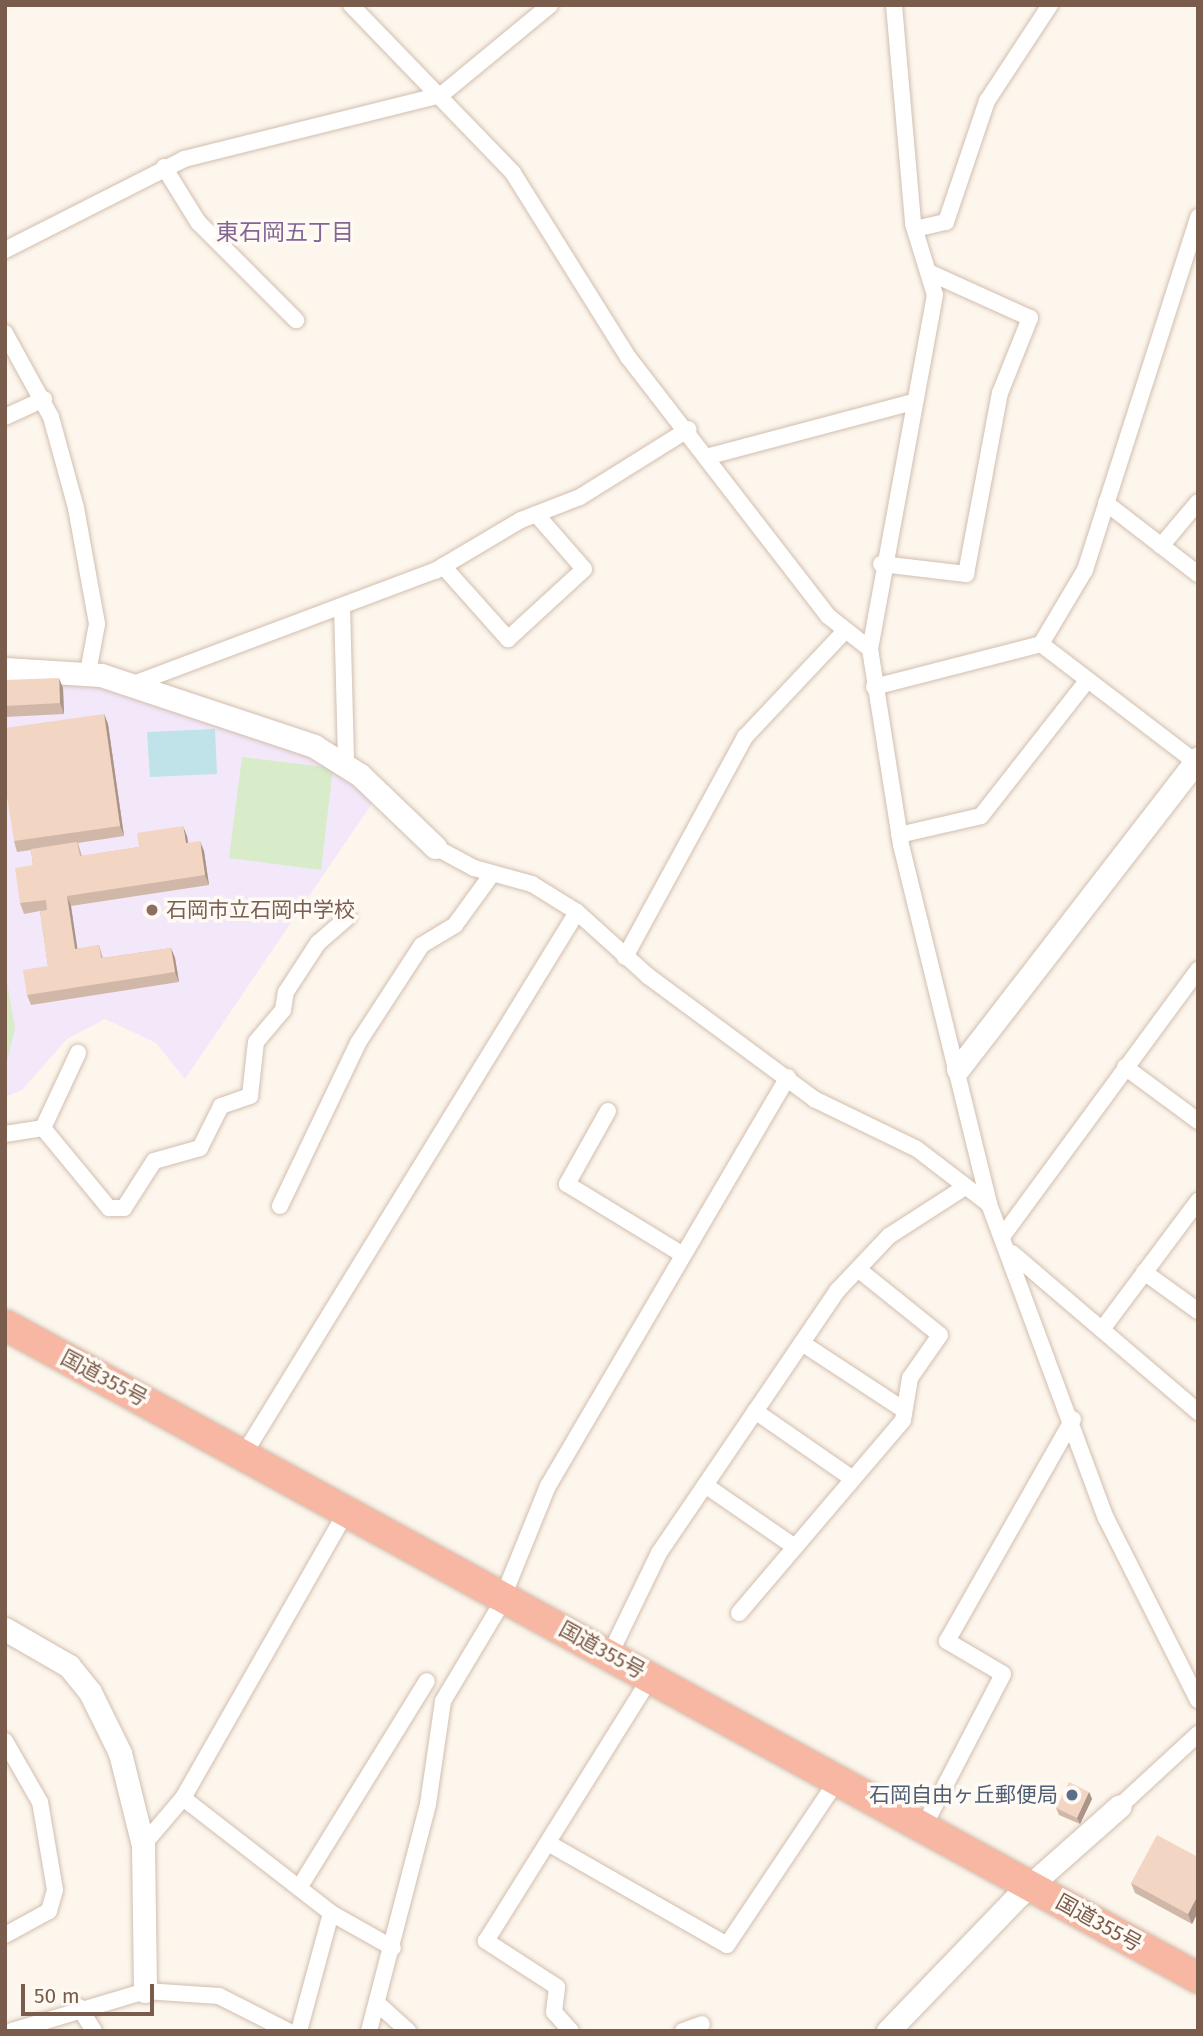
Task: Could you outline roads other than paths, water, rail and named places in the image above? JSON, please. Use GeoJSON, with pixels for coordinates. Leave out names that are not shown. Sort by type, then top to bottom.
{"type":"FeatureCollection","features":[{"type":"Feature","properties":{"kind":"highway","name":"国道355号"},"geometry":{"type":"LineString","coordinates":[[7,1331],[244,1454],[1198,1978]]}},
{"type":"Feature","properties":{"kind":"street"},"geometry":{"type":"LineString","coordinates":[[351,5],[441,95],[513,173],[628,357],[690,429],[844,632],[870,649]]}},
{"type":"Feature","properties":{"kind":"street"},"geometry":{"type":"LineString","coordinates":[[5,250],[163,167],[441,95],[550,5]]}},
{"type":"Feature","properties":{"kind":"street"},"geometry":{"type":"LineString","coordinates":[[894,5],[915,229],[935,295],[881,564],[870,649],[899,835],[989,1204],[1012,1253],[1133,1580],[1198,1700]]}},
{"type":"Feature","properties":{"kind":"street"},"geometry":{"type":"LineString","coordinates":[[915,229],[946,222],[987,101],[1050,5]]}},
{"type":"Feature","properties":{"kind":"street"},"geometry":{"type":"LineString","coordinates":[[163,167],[198,222],[296,320]]}},
{"type":"Feature","properties":{"kind":"street"},"geometry":{"type":"LineString","coordinates":[[874,687],[1041,644],[1086,570],[1198,217]]}},
{"type":"Feature","properties":{"kind":"street"},"geometry":{"type":"LineString","coordinates":[[881,564],[966,574],[1000,393],[1030,318],[928,272]]}},
{"type":"Feature","properties":{"kind":"street"},"geometry":{"type":"LineString","coordinates":[[5,333],[44,399],[88,558],[97,624],[88,672]]}},
{"type":"Feature","properties":{"kind":"street"},"geometry":{"type":"LineString","coordinates":[[5,417],[44,399]]}},
{"type":"Feature","properties":{"kind":"street"},"geometry":{"type":"LineString","coordinates":[[710,456],[913,402]]}},
{"type":"Feature","properties":{"kind":"street"},"geometry":{"type":"LineString","coordinates":[[131,685],[443,566],[536,514],[580,497],[690,429]]}},
{"type":"Feature","properties":{"kind":"street"},"geometry":{"type":"LineString","coordinates":[[1161,546],[1198,502]]}},
{"type":"Feature","properties":{"kind":"street"},"geometry":{"type":"LineString","coordinates":[[1106,503],[1198,574]]}},
{"type":"Feature","properties":{"kind":"street"},"geometry":{"type":"LineString","coordinates":[[443,566],[508,639],[584,569],[536,514]]}},
{"type":"Feature","properties":{"kind":"street"},"geometry":{"type":"LineString","coordinates":[[342,606],[346,764]]}},
{"type":"Feature","properties":{"kind":"street"},"geometry":{"type":"LineString","coordinates":[[625,957],[745,737],[844,632]]}},
{"type":"Feature","properties":{"kind":"street"},"geometry":{"type":"LineString","coordinates":[[958,1069],[1197,761],[1041,644]]}},
{"type":"Feature","properties":{"kind":"street"},"geometry":{"type":"LineString","coordinates":[[5,669],[88,672],[282,734],[346,764],[435,847],[492,874],[515,877],[576,912],[625,957],[788,1077],[846,1118],[918,1149],[989,1204]]}},
{"type":"Feature","properties":{"kind":"street"},"geometry":{"type":"LineString","coordinates":[[899,835],[981,816],[1087,681]]}},
{"type":"Feature","properties":{"kind":"street"},"geometry":{"type":"LineString","coordinates":[[280,1206],[358,1043],[422,945],[455,925],[492,874]]}},
{"type":"Feature","properties":{"kind":"street"},"geometry":{"type":"LineString","coordinates":[[244,1454],[576,912]]}},
{"type":"Feature","properties":{"kind":"street"},"geometry":{"type":"LineString","coordinates":[[43,1128],[109,1208],[124,1208],[154,1161],[200,1147],[221,1106],[250,1096],[256,1042],[283,1010],[285,992],[318,943],[348,917]]}},
{"type":"Feature","properties":{"kind":"street"},"geometry":{"type":"LineString","coordinates":[[1004,1234],[1198,970]]}},
{"type":"Feature","properties":{"kind":"street"},"geometry":{"type":"LineString","coordinates":[[43,1128],[78,1053]]}},
{"type":"Feature","properties":{"kind":"street"},"geometry":{"type":"LineString","coordinates":[[1125,1067],[1198,1121]]}},
{"type":"Feature","properties":{"kind":"street"},"geometry":{"type":"LineString","coordinates":[[369,2031],[393,1948],[428,1804],[443,1700],[501,1595],[548,1486],[680,1253],[788,1077]]}},
{"type":"Feature","properties":{"kind":"street"},"geometry":{"type":"LineString","coordinates":[[608,1111],[567,1184],[680,1253]]}},
{"type":"Feature","properties":{"kind":"street"},"geometry":{"type":"LineString","coordinates":[[5,1135],[43,1128]]}},
{"type":"Feature","properties":{"kind":"street"},"geometry":{"type":"LineString","coordinates":[[610,1654],[659,1553],[802,1343],[858,1269],[889,1236],[965,1188]]}},
{"type":"Feature","properties":{"kind":"street"},"geometry":{"type":"LineString","coordinates":[[1103,1328],[1198,1201]]}},
{"type":"Feature","properties":{"kind":"street"},"geometry":{"type":"LineString","coordinates":[[1012,1253],[1103,1328],[1198,1412]]}},
{"type":"Feature","properties":{"kind":"street"},"geometry":{"type":"LineString","coordinates":[[739,1613],[853,1479],[904,1410],[910,1378],[940,1335],[858,1269]]}},
{"type":"Feature","properties":{"kind":"street"},"geometry":{"type":"LineString","coordinates":[[1144,1272],[1198,1311]]}},
{"type":"Feature","properties":{"kind":"street"},"geometry":{"type":"LineString","coordinates":[[802,1343],[904,1410]]}},
{"type":"Feature","properties":{"kind":"street"},"geometry":{"type":"LineString","coordinates":[[755,1411],[853,1479]]}},
{"type":"Feature","properties":{"kind":"street"},"geometry":{"type":"LineString","coordinates":[[924,1826],[1003,1674],[947,1641],[1073,1419]]}},
{"type":"Feature","properties":{"kind":"street"},"geometry":{"type":"LineString","coordinates":[[705,1485],[795,1547]]}},
{"type":"Feature","properties":{"kind":"street"},"geometry":{"type":"LineString","coordinates":[[143,1845],[183,1798],[347,1511]]}},
{"type":"Feature","properties":{"kind":"street"},"geometry":{"type":"LineString","coordinates":[[5,1629],[41,1645],[90,1692],[120,1753],[143,1845],[145,1991]]}},
{"type":"Feature","properties":{"kind":"street"},"geometry":{"type":"LineString","coordinates":[[571,2031],[554,2012],[557,1987],[486,1941],[651,1677]]}},
{"type":"Feature","properties":{"kind":"street"},"geometry":{"type":"LineString","coordinates":[[299,1888],[427,1681]]}},
{"type":"Feature","properties":{"kind":"street"},"geometry":{"type":"LineString","coordinates":[[888,2031],[1030,1885],[1120,1807],[1198,1734]]}},
{"type":"Feature","properties":{"kind":"street"},"geometry":{"type":"LineString","coordinates":[[5,1741],[40,1802],[55,1890],[49,1911],[5,1935]]}},
{"type":"Feature","properties":{"kind":"street"},"geometry":{"type":"LineString","coordinates":[[548,1843],[727,1945],[838,1779]]}},
{"type":"Feature","properties":{"kind":"street"},"geometry":{"type":"LineString","coordinates":[[183,1798],[331,1913],[393,1948]]}},
{"type":"Feature","properties":{"kind":"street"},"geometry":{"type":"LineString","coordinates":[[299,2031],[331,1913]]}},
{"type":"Feature","properties":{"kind":"street"},"geometry":{"type":"LineString","coordinates":[[12,2031],[79,2007],[145,1991],[219,1996],[288,2031]]}},
{"type":"Feature","properties":{"kind":"street"},"geometry":{"type":"LineString","coordinates":[[377,2003],[408,2031]]}},
{"type":"Feature","properties":{"kind":"street"},"geometry":{"type":"LineString","coordinates":[[79,2007],[94,2031]]}},
{"type":"Feature","properties":{"kind":"street"},"geometry":{"type":"LineString","coordinates":[[683,2031],[702,2024]]}},
{"type":"Feature","properties":{"kind":"water"},"geometry":{"type":"Polygon","coordinates":[[[215,729],[217,774],[150,777],[147,732],[215,729]]]}},
{"type":"Feature","properties":{"kind":"place","name":"石岡市立石岡中学校"},"geometry":{"type":"Point","coordinates":[152,910]}},
{"type":"Feature","properties":{"kind":"place","name":"石岡自由ヶ丘郵便局"},"geometry":{"type":"Point","coordinates":[1072,1795]}},
{"type":"Feature","properties":{"kind":"district","name":"東石岡五丁目"},"geometry":{"type":"Point","coordinates":[285,232]}}]}
